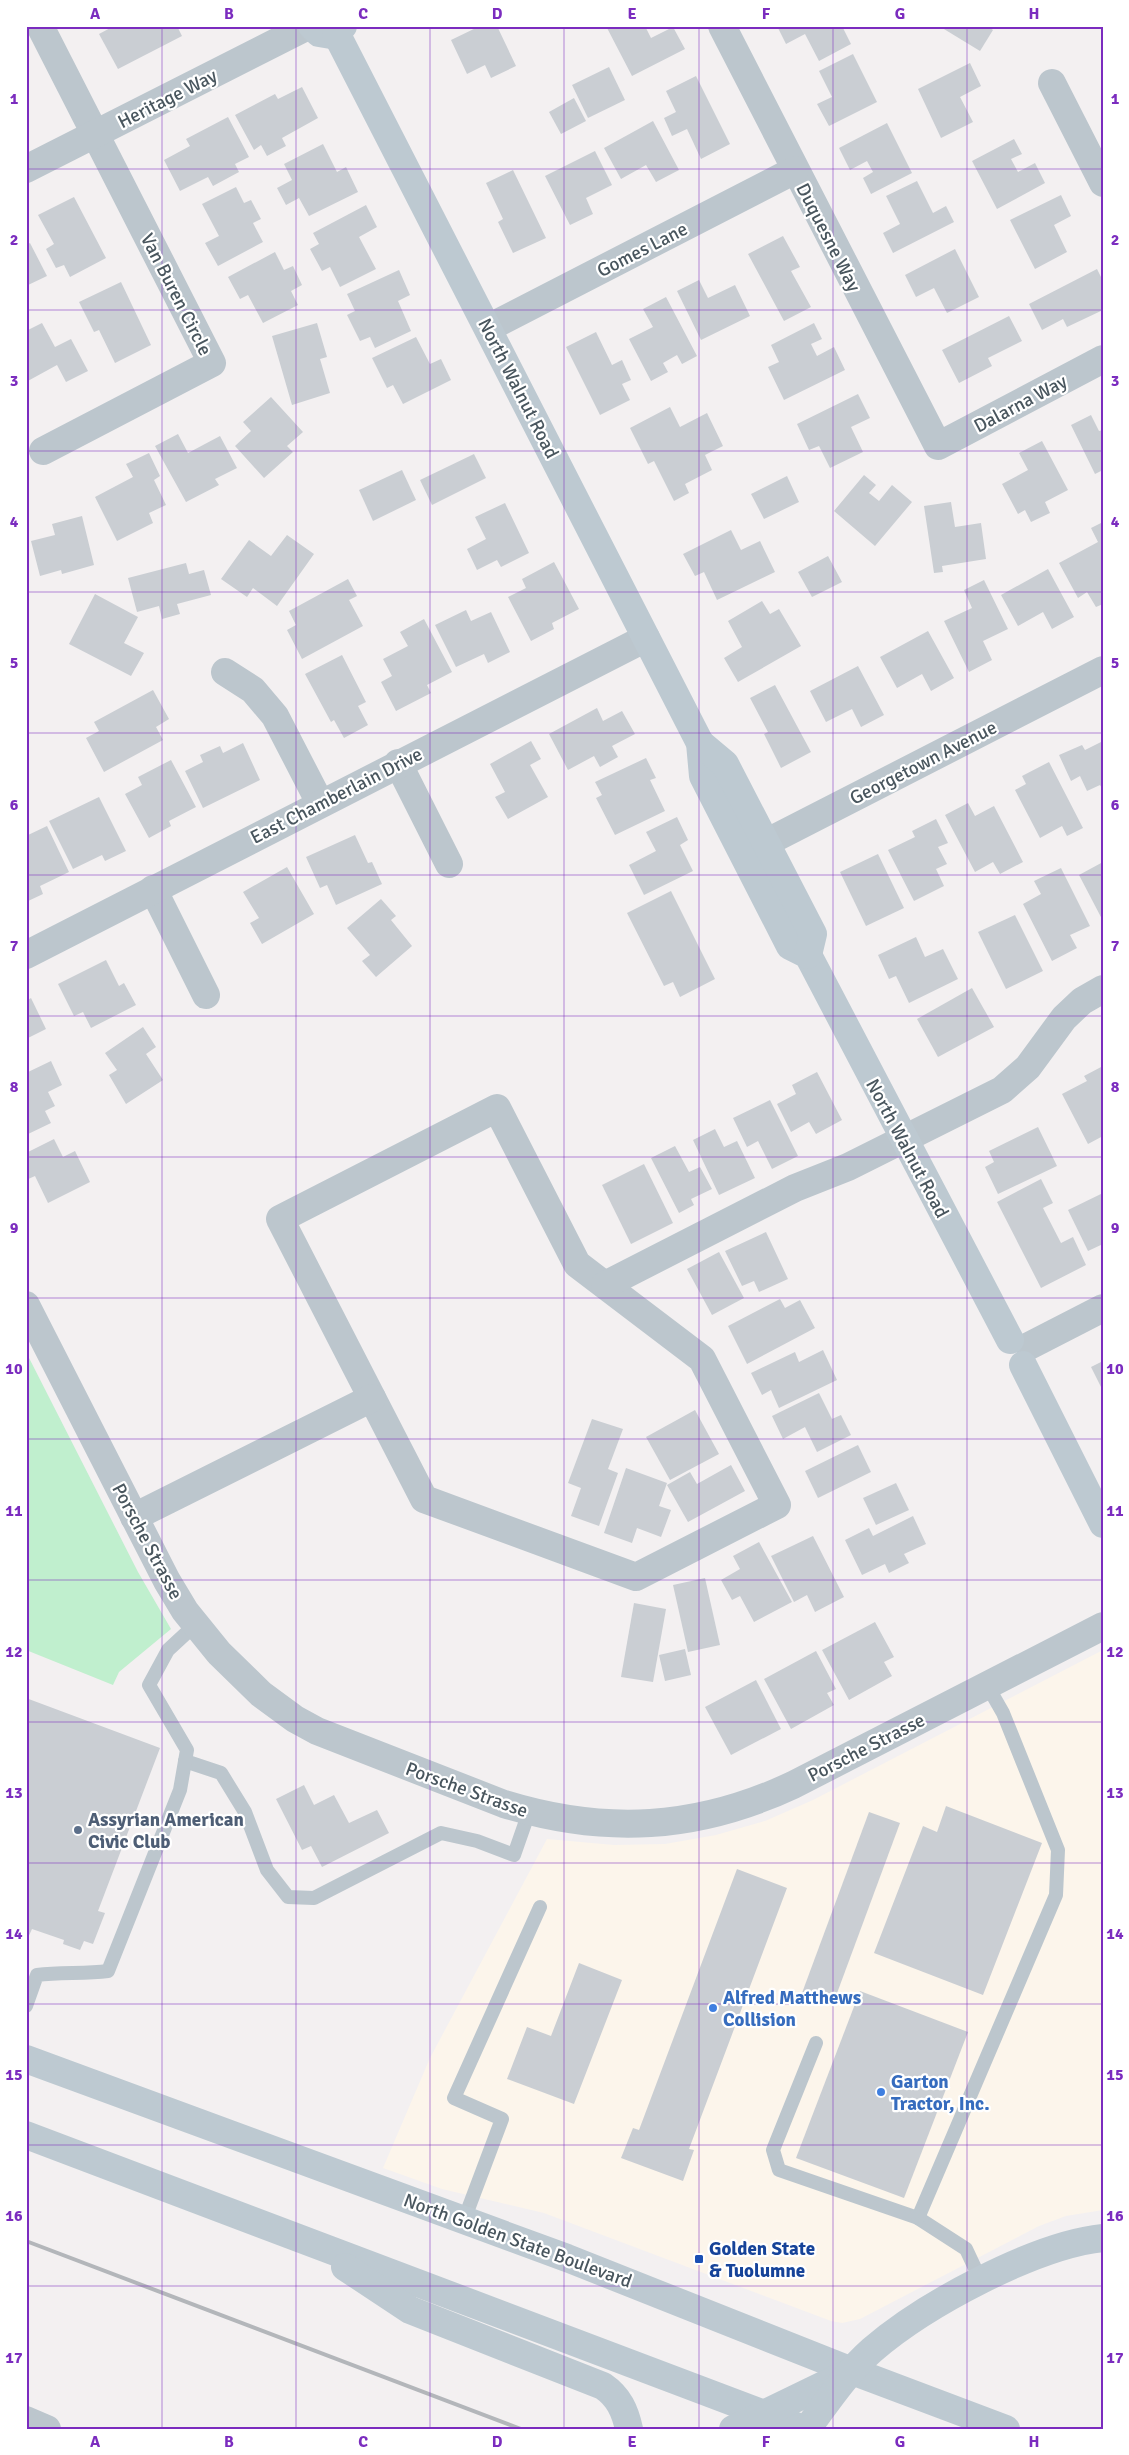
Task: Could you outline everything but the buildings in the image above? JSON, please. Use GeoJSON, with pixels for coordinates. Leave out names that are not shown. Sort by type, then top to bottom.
{"type":"FeatureCollection","features":[{"type":"Feature","properties":{"kind":"main road","name":"North Walnut Road"},"geometry":{"type":"LineString","coordinates":[[330,28],[488,328],[700,743],[724,764],[754,849],[813,934],[808,955],[903,1140],[1021,1350],[1103,1524]]}},
{"type":"Feature","properties":{"kind":"main road","name":"North Golden State Boulevard"},"geometry":{"type":"LineString","coordinates":[[26,2059],[672,2298],[852,2371],[1006,2429]]}},
{"type":"Feature","properties":{"kind":"main road"},"geometry":{"type":"LineString","coordinates":[[26,2135],[806,2429],[852,2371],[871,2351],[892,2334],[981,2281],[1048,2251],[1068,2244],[1103,2238]]}},
{"type":"Feature","properties":{"kind":"main road"},"geometry":{"type":"LineString","coordinates":[[306,2241],[410,2310],[603,2386],[616,2397],[626,2416],[629,2429]]}},
{"type":"Feature","properties":{"kind":"main road"},"geometry":{"type":"LineString","coordinates":[[733,2429],[852,2371]]}},
{"type":"Feature","properties":{"kind":"street"},"geometry":{"type":"LineString","coordinates":[[40,26],[96,134]]}},
{"type":"Feature","properties":{"kind":"street","name":"Heritage Way"},"geometry":{"type":"LineString","coordinates":[[26,169],[308,26]]}},
{"type":"Feature","properties":{"kind":"street","name":"Duquesne Way"},"geometry":{"type":"LineString","coordinates":[[722,26],[938,446]]}},
{"type":"Feature","properties":{"kind":"street"},"geometry":{"type":"LineString","coordinates":[[1052,83],[1103,183]]}},
{"type":"Feature","properties":{"kind":"street","name":"Van Buren Circle"},"geometry":{"type":"LineString","coordinates":[[44,451],[212,363],[96,134]]}},
{"type":"Feature","properties":{"kind":"street","name":"Gomes Lane"},"geometry":{"type":"LineString","coordinates":[[488,328],[795,170]]}},
{"type":"Feature","properties":{"kind":"street","name":"Dalarna Way"},"geometry":{"type":"LineString","coordinates":[[938,446],[1103,359]]}},
{"type":"Feature","properties":{"kind":"street","name":"East Chamberlain Drive"},"geometry":{"type":"LineString","coordinates":[[26,955],[398,763],[646,638]]}},
{"type":"Feature","properties":{"kind":"street","name":"Georgetown Avenue"},"geometry":{"type":"LineString","coordinates":[[754,849],[1103,670]]}},
{"type":"Feature","properties":{"kind":"street"},"geometry":{"type":"LineString","coordinates":[[225,672],[253,690],[275,716],[320,803]]}},
{"type":"Feature","properties":{"kind":"street"},"geometry":{"type":"LineString","coordinates":[[398,763],[449,864]]}},
{"type":"Feature","properties":{"kind":"street"},"geometry":{"type":"LineString","coordinates":[[153,889],[206,995]]}},
{"type":"Feature","properties":{"kind":"street"},"geometry":{"type":"LineString","coordinates":[[605,1285],[794,1188],[848,1167],[992,1095],[1014,1082],[1028,1067],[1064,1018],[1082,1001],[1103,989]]}},
{"type":"Feature","properties":{"kind":"street"},"geometry":{"type":"LineString","coordinates":[[497,1108],[577,1264],[605,1285],[702,1359],[777,1505],[636,1577],[424,1499],[280,1219],[497,1108]]}},
{"type":"Feature","properties":{"kind":"street","name":"Porsche Strasse"},"geometry":{"type":"LineString","coordinates":[[26,1305],[167,1581],[195,1625],[246,1681],[280,1708],[310,1727],[339,1741],[529,1812],[576,1822],[625,1825],[684,1820],[726,1812],[748,1805],[793,1785],[1103,1626]]}},
{"type":"Feature","properties":{"kind":"street"},"geometry":{"type":"LineString","coordinates":[[1021,1350],[1103,1308]]}},
{"type":"Feature","properties":{"kind":"street"},"geometry":{"type":"LineString","coordinates":[[134,1517],[372,1398]]}},
{"type":"Feature","properties":{"kind":"street"},"geometry":{"type":"LineString","coordinates":[[26,2420],[48,2429]]}},
{"type":"Feature","properties":{"kind":"lane"},"geometry":{"type":"LineString","coordinates":[[26,2006],[37,1975],[60,1972],[90,1974],[108,1971],[180,1790],[187,1750],[149,1685],[168,1650],[195,1625]]}},
{"type":"Feature","properties":{"kind":"lane"},"geometry":{"type":"LineString","coordinates":[[918,2218],[1056,1896],[1058,1850],[1003,1713],[987,1685]]}},
{"type":"Feature","properties":{"kind":"lane"},"geometry":{"type":"LineString","coordinates":[[185,1761],[222,1773],[245,1812],[267,1870],[288,1897],[314,1898],[441,1833],[477,1841],[514,1855],[529,1812]]}},
{"type":"Feature","properties":{"kind":"lane"},"geometry":{"type":"LineString","coordinates":[[464,2220],[502,2119],[454,2098],[540,1907]]}},
{"type":"Feature","properties":{"kind":"lane"},"geometry":{"type":"LineString","coordinates":[[816,2043],[773,2150],[779,2170],[918,2218],[966,2249],[981,2281]]}},
{"type":"Feature","properties":{"kind":"shaded area"},"geometry":{"type":"Polygon","coordinates":[[[1103,1650],[1103,2210],[1066,2216],[1039,2226],[860,2319],[842,2323],[831,2321],[544,2213],[442,2189],[383,2168],[430,2058],[547,1839],[614,1845],[665,1844],[716,1835],[765,1821],[813,1800],[1103,1650]]]}},
{"type":"Feature","properties":{"kind":"green space"},"geometry":{"type":"Polygon","coordinates":[[[26,1352],[138,1572],[171,1629],[119,1672],[113,1685],[26,1650],[26,1352]]]}},
{"type":"Feature","properties":{"kind":"railway"},"geometry":{"type":"LineString","coordinates":[[26,2241],[521,2429]]}},
{"type":"Feature","properties":{"kind":"place","name":"Assyrian American Civic Club"},"geometry":{"type":"Point","coordinates":[78,1830]}},
{"type":"Feature","properties":{"kind":"place","name":"Alfred Matthews Collision"},"geometry":{"type":"Point","coordinates":[713,2008]}},
{"type":"Feature","properties":{"kind":"place","name":"Garton Tractor, Inc."},"geometry":{"type":"Point","coordinates":[881,2092]}},
{"type":"Feature","properties":{"kind":"place","name":"Golden State & Tuolumne"},"geometry":{"type":"Point","coordinates":[699,2259]}}]}
